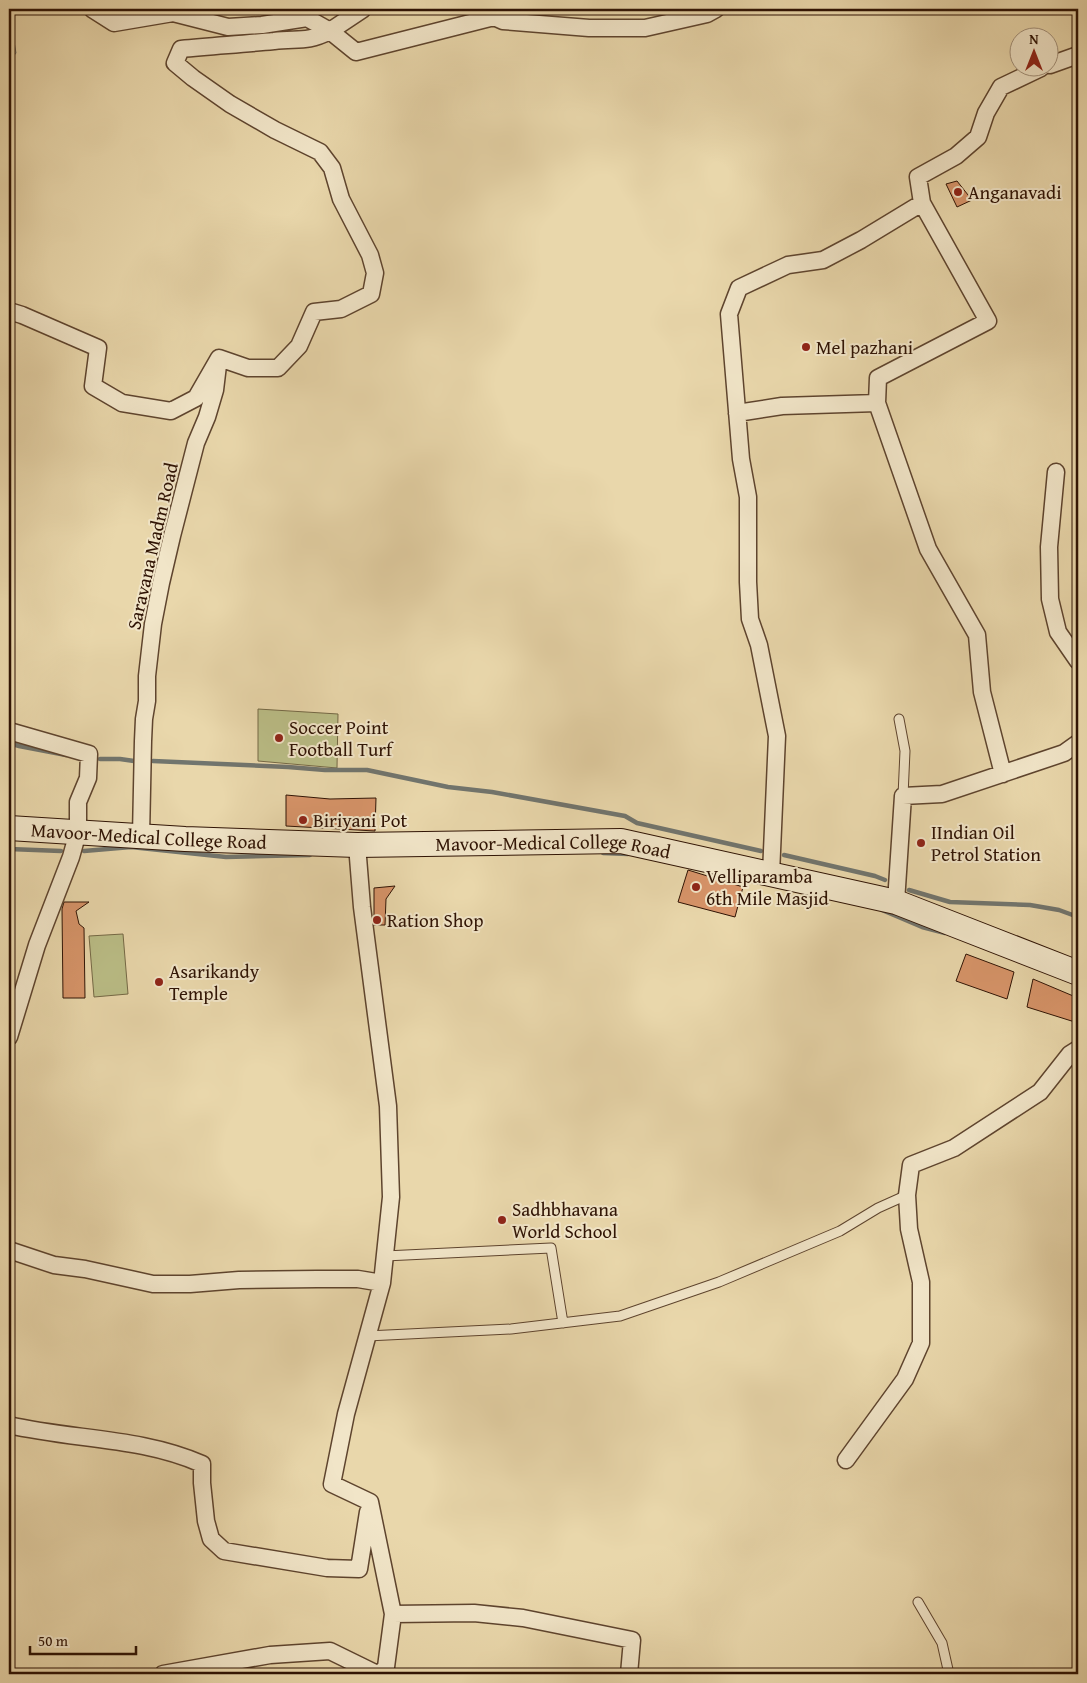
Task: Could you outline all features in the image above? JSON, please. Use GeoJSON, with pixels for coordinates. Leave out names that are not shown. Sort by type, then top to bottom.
{"type":"FeatureCollection","features":[{"type":"Feature","properties":{"kind":"main road","name":"Mavoor-Medical College Road"},"geometry":{"type":"LineString","coordinates":[[9,828],[141,836],[357,845],[621,841],[896,902],[1078,973]]}},
{"type":"Feature","properties":{"kind":"street"},"geometry":{"type":"LineString","coordinates":[[92,9],[114,23],[173,13],[228,27],[262,25],[307,18],[330,31],[356,52],[499,13],[503,21],[589,28],[645,28],[707,14],[716,9]]}},
{"type":"Feature","properties":{"kind":"street"},"geometry":{"type":"LineString","coordinates":[[9,311],[98,348],[93,386],[122,403],[171,411],[196,398],[219,358],[248,368],[278,368],[299,346],[314,312],[341,309],[371,294],[375,273],[370,255],[341,199],[332,168],[320,152],[275,130],[230,104],[193,78],[175,62],[181,49],[316,38],[363,9]]}},
{"type":"Feature","properties":{"kind":"street"},"geometry":{"type":"LineString","coordinates":[[1060,61],[1078,56]]}},
{"type":"Feature","properties":{"kind":"street"},"geometry":{"type":"LineString","coordinates":[[1003,774],[982,692],[977,636],[928,549],[877,403],[878,378],[988,322],[922,202],[918,177],[956,156],[978,137],[986,113],[1001,87],[1020,78]]}},
{"type":"Feature","properties":{"kind":"street"},"geometry":{"type":"LineString","coordinates":[[770,874],[776,736],[760,652],[750,619],[748,497],[741,459],[729,314],[739,288],[788,265],[822,260],[861,240],[922,202]]}},
{"type":"Feature","properties":{"kind":"street","name":"Saravana Madm Road"},"geometry":{"type":"LineString","coordinates":[[141,836],[143,734],[148,701],[148,676],[153,624],[161,583],[196,444],[215,390],[219,358]]}},
{"type":"Feature","properties":{"kind":"street"},"geometry":{"type":"LineString","coordinates":[[737,413],[782,406],[877,403]]}},
{"type":"Feature","properties":{"kind":"street"},"geometry":{"type":"LineString","coordinates":[[1056,472],[1048,547],[1050,599],[1058,632],[1078,662]]}},
{"type":"Feature","properties":{"kind":"street"},"geometry":{"type":"LineString","coordinates":[[9,731],[89,754],[88,778],[78,802],[78,832],[71,857],[48,912],[29,967],[9,1037]]}},
{"type":"Feature","properties":{"kind":"street"},"geometry":{"type":"LineString","coordinates":[[896,902],[903,796],[942,794],[1064,752],[1078,743]]}},
{"type":"Feature","properties":{"kind":"street"},"geometry":{"type":"LineString","coordinates":[[357,845],[362,907],[388,1106],[391,1197],[382,1283],[346,1414],[332,1484],[370,1502]]}},
{"type":"Feature","properties":{"kind":"street"},"geometry":{"type":"LineString","coordinates":[[846,1460],[905,1379],[921,1343],[921,1282],[909,1229],[907,1195],[911,1165],[954,1148],[1040,1092],[1070,1054],[1078,1049]]}},
{"type":"Feature","properties":{"kind":"street"},"geometry":{"type":"LineString","coordinates":[[9,1250],[54,1265],[85,1269],[154,1284],[317,1279],[358,1279],[382,1283]]}},
{"type":"Feature","properties":{"kind":"street"},"geometry":{"type":"LineString","coordinates":[[9,1425],[62,1435],[154,1448],[202,1464],[206,1521],[212,1538],[224,1551],[327,1568],[359,1569],[370,1502]]}},
{"type":"Feature","properties":{"kind":"street"},"geometry":{"type":"LineString","coordinates":[[163,1674],[270,1655],[330,1651],[379,1674],[386,1667],[393,1614],[370,1502]]}},
{"type":"Feature","properties":{"kind":"street"},"geometry":{"type":"LineString","coordinates":[[393,1614],[474,1613],[523,1618],[632,1640],[629,1674]]}},
{"type":"Feature","properties":{"kind":"lane"},"geometry":{"type":"LineString","coordinates":[[899,719],[905,751],[903,796]]}},
{"type":"Feature","properties":{"kind":"lane"},"geometry":{"type":"LineString","coordinates":[[367,1336],[512,1329],[620,1316],[718,1282],[840,1231],[878,1208],[907,1195]]}},
{"type":"Feature","properties":{"kind":"lane"},"geometry":{"type":"LineString","coordinates":[[385,1256],[551,1248],[562,1323]]}},
{"type":"Feature","properties":{"kind":"lane"},"geometry":{"type":"LineString","coordinates":[[918,1602],[942,1643],[949,1674]]}},
{"type":"Feature","properties":{"kind":"green space"},"geometry":{"type":"Polygon","coordinates":[[[258,709],[338,714],[337,768],[258,761],[258,709]]]}},
{"type":"Feature","properties":{"kind":"green space"},"geometry":{"type":"Polygon","coordinates":[[[123,934],[128,994],[94,997],[89,936],[123,934]]]}},
{"type":"Feature","properties":{"kind":"water"},"geometry":{"type":"Polygon","coordinates":[[[14,9],[12,30],[16,53],[9,62],[9,10],[14,9]]]}},
{"type":"Feature","properties":{"kind":"building","name":"Anganavadi"},"geometry":{"type":"Polygon","coordinates":[[[957,181],[972,200],[957,207],[946,184],[957,181]]]}},
{"type":"Feature","properties":{"kind":"building"},"geometry":{"type":"Polygon","coordinates":[[[286,795],[330,799],[376,798],[375,831],[286,826],[286,795]]]}},
{"type":"Feature","properties":{"kind":"building"},"geometry":{"type":"Polygon","coordinates":[[[688,870],[743,887],[735,917],[678,902],[688,870]]]}},
{"type":"Feature","properties":{"kind":"building"},"geometry":{"type":"Polygon","coordinates":[[[395,886],[386,899],[385,925],[374,925],[374,888],[395,886]]]}},
{"type":"Feature","properties":{"kind":"building"},"geometry":{"type":"Polygon","coordinates":[[[64,902],[89,902],[76,911],[79,924],[84,928],[85,998],[63,998],[62,909],[64,902]]]}},
{"type":"Feature","properties":{"kind":"building"},"geometry":{"type":"Polygon","coordinates":[[[966,954],[1014,972],[1007,999],[956,981],[966,954]]]}},
{"type":"Feature","properties":{"kind":"building"},"geometry":{"type":"Polygon","coordinates":[[[1033,979],[1078,998],[1078,1023],[1027,1007],[1033,979]]]}},
{"type":"Feature","properties":{"kind":"waterway"},"geometry":{"type":"LineString","coordinates":[[9,743],[66,755]]}},
{"type":"Feature","properties":{"kind":"waterway"},"geometry":{"type":"LineString","coordinates":[[100,759],[134,761]]}},
{"type":"Feature","properties":{"kind":"waterway"},"geometry":{"type":"LineString","coordinates":[[153,761],[325,770],[367,770],[448,787],[492,792],[625,816],[637,823],[761,851]]}},
{"type":"Feature","properties":{"kind":"waterway"},"geometry":{"type":"LineString","coordinates":[[84,851],[131,847],[226,857],[310,855]]}},
{"type":"Feature","properties":{"kind":"waterway"},"geometry":{"type":"LineString","coordinates":[[9,849],[61,851]]}},
{"type":"Feature","properties":{"kind":"waterway"},"geometry":{"type":"LineString","coordinates":[[603,853],[628,854]]}},
{"type":"Feature","properties":{"kind":"waterway"},"geometry":{"type":"LineString","coordinates":[[784,855],[885,880]]}},
{"type":"Feature","properties":{"kind":"waterway"},"geometry":{"type":"LineString","coordinates":[[909,890],[950,902],[1030,905],[1059,910],[1078,917]]}},
{"type":"Feature","properties":{"kind":"waterway"},"geometry":{"type":"LineString","coordinates":[[882,910],[922,927],[945,933]]}},
{"type":"Feature","properties":{"kind":"place","name":"Anganavadi"},"geometry":{"type":"Point","coordinates":[958,192]}},
{"type":"Feature","properties":{"kind":"place","name":"Mel pazhani"},"geometry":{"type":"Point","coordinates":[806,347]}},
{"type":"Feature","properties":{"kind":"place","name":"Soccer Point Football Turf"},"geometry":{"type":"Point","coordinates":[279,738]}},
{"type":"Feature","properties":{"kind":"place","name":"Biriyani Pot"},"geometry":{"type":"Point","coordinates":[303,820]}},
{"type":"Feature","properties":{"kind":"place","name":"IIndian Oil Petrol Station"},"geometry":{"type":"Point","coordinates":[921,843]}},
{"type":"Feature","properties":{"kind":"place","name":"Velliparamba 6th Mile Masjid"},"geometry":{"type":"Point","coordinates":[696,887]}},
{"type":"Feature","properties":{"kind":"place","name":"Ration Shop"},"geometry":{"type":"Point","coordinates":[377,920]}},
{"type":"Feature","properties":{"kind":"place","name":"Asarikandy Temple"},"geometry":{"type":"Point","coordinates":[159,982]}},
{"type":"Feature","properties":{"kind":"place","name":"Sadhbhavana World School"},"geometry":{"type":"Point","coordinates":[502,1220]}}]}
